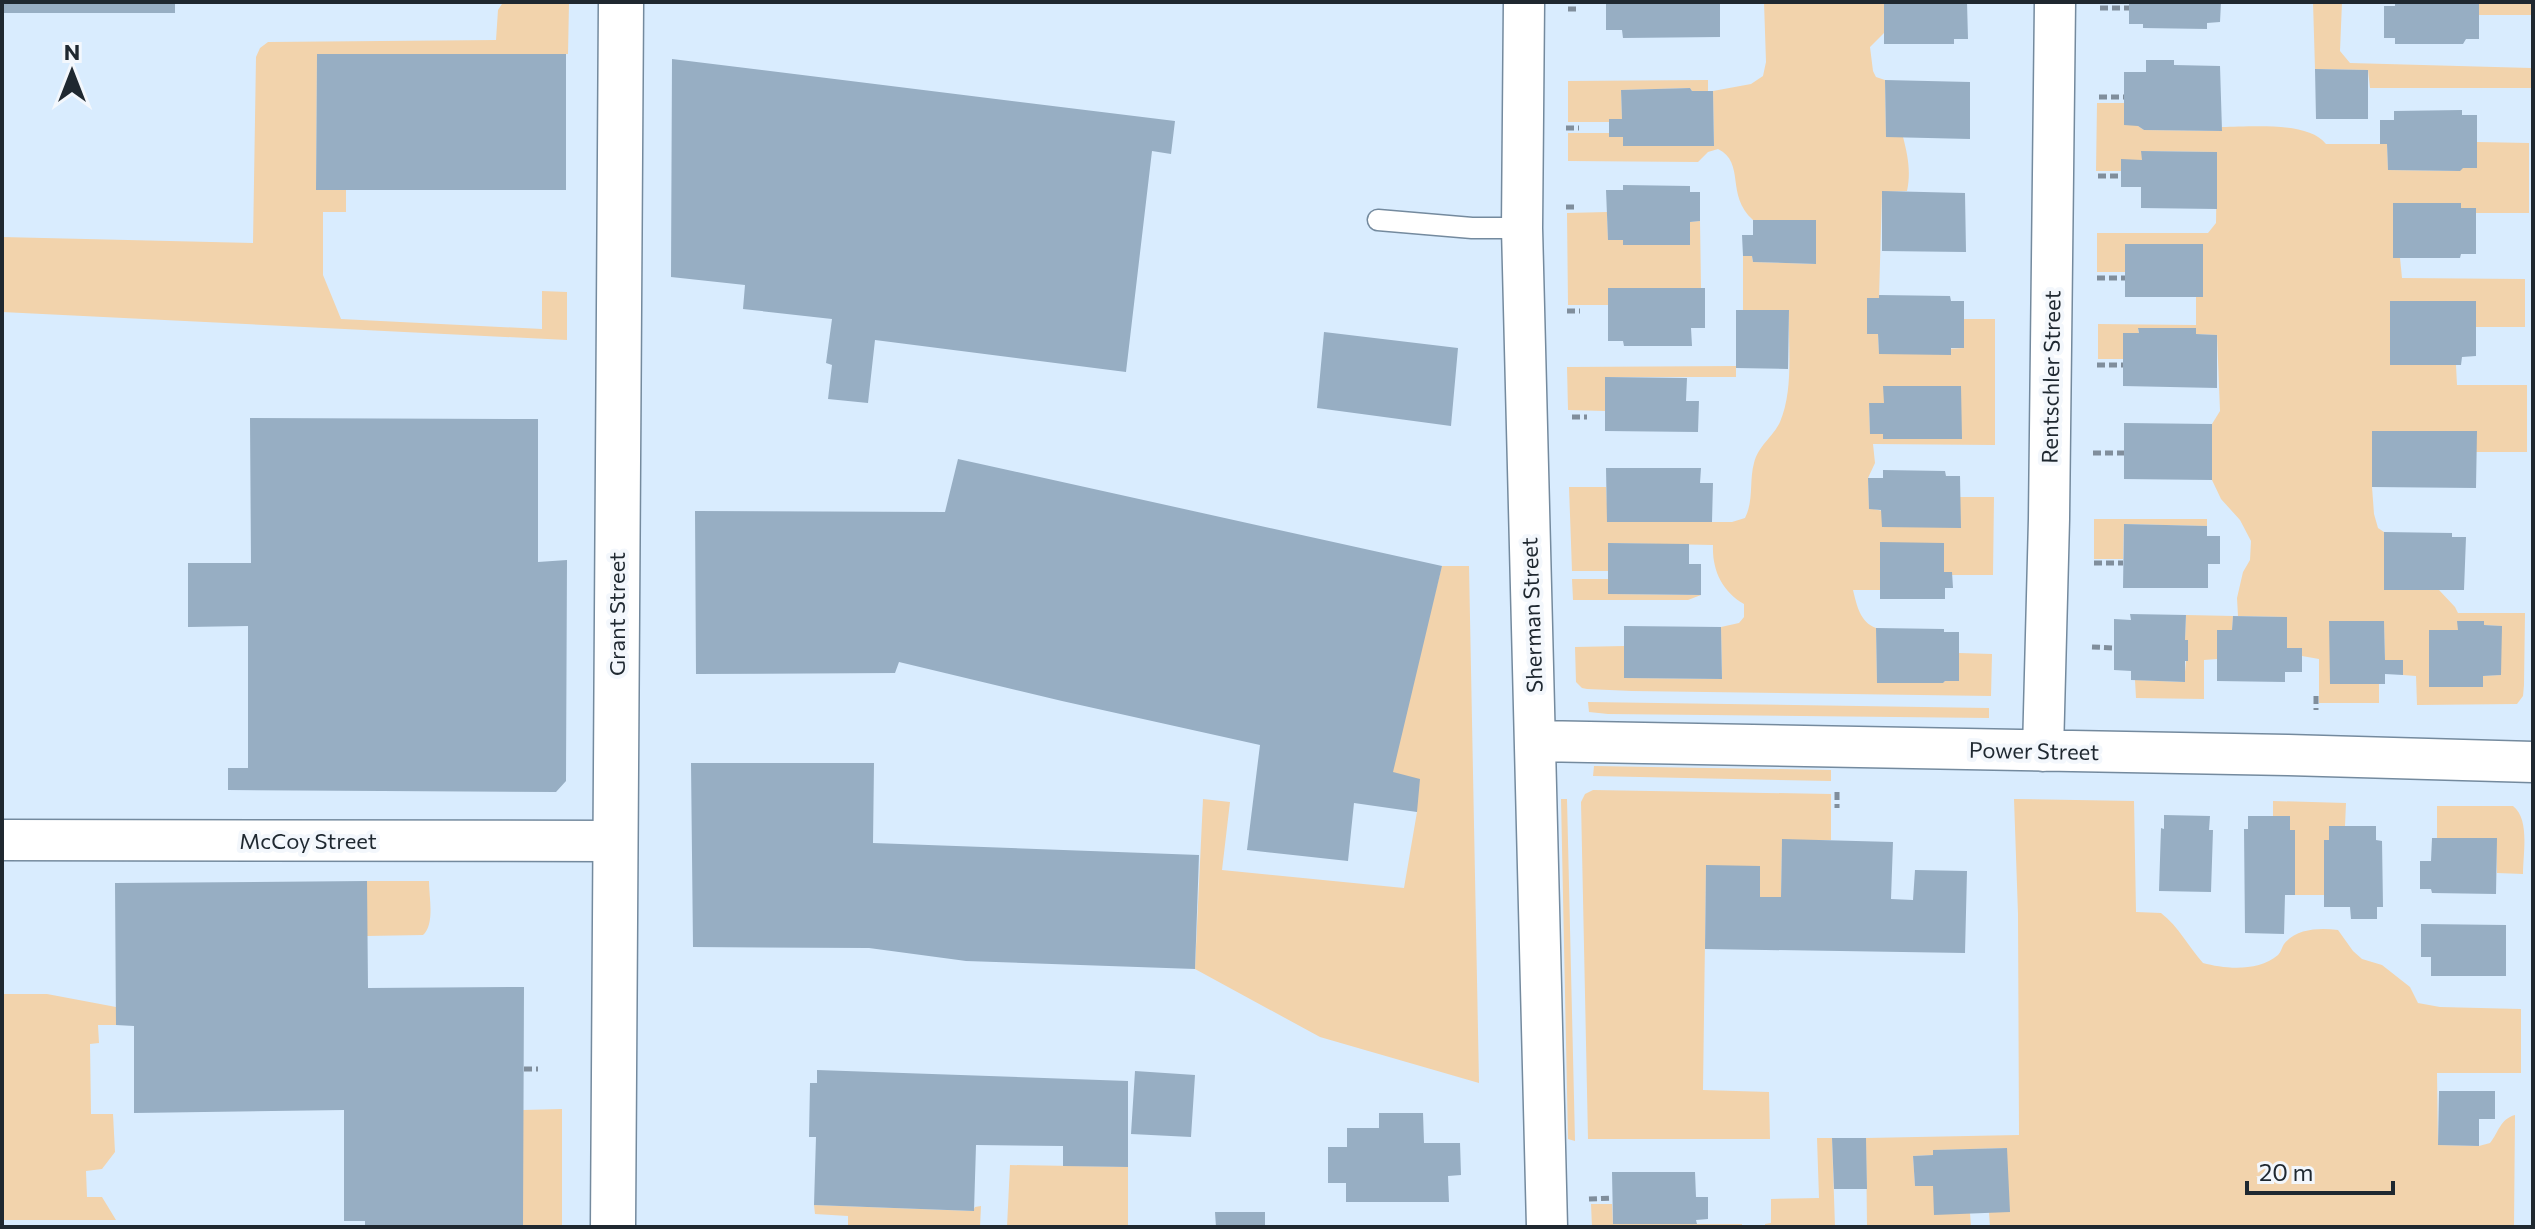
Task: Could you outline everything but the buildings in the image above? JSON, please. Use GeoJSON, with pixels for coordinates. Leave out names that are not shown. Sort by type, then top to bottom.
{"type":"FeatureCollection","features":[{"type":"Feature","properties":{"kind":"main road","name":"Grant Street"},"geometry":{"type":"LineString","coordinates":[[613,1227],[621,2]]}},
{"type":"Feature","properties":{"kind":"street","name":"Sherman Street"},"geometry":{"type":"LineString","coordinates":[[1524,2],[1522,228],[1547,1227]]}},
{"type":"Feature","properties":{"kind":"street","name":"Rentschler Street"},"geometry":{"type":"LineString","coordinates":[[2043,751],[2049,519],[2073,5]]}},
{"type":"Feature","properties":{"kind":"street","name":"Power Street"},"geometry":{"type":"LineString","coordinates":[[1535,741],[2533,762]]}},
{"type":"Feature","properties":{"kind":"street","name":"McCoy Street"},"geometry":{"type":"LineString","coordinates":[[2,840],[614,841]]}},
{"type":"Feature","properties":{"kind":"lane"},"geometry":{"type":"LineString","coordinates":[[1378,220],[1472,228],[1522,228]]}},
{"type":"Feature","properties":{"kind":"path"},"geometry":{"type":"LineString","coordinates":[[2073,5],[2129,8]]}},
{"type":"Feature","properties":{"kind":"path"},"geometry":{"type":"LineString","coordinates":[[2090,97],[2124,97]]}},
{"type":"Feature","properties":{"kind":"path"},"geometry":{"type":"LineString","coordinates":[[2089,176],[2121,176]]}},
{"type":"Feature","properties":{"kind":"path"},"geometry":{"type":"LineString","coordinates":[[2088,278],[2125,278]]}},
{"type":"Feature","properties":{"kind":"path"},"geometry":{"type":"LineString","coordinates":[[2088,364],[2123,365]]}},
{"type":"Feature","properties":{"kind":"path"},"geometry":{"type":"LineString","coordinates":[[2087,453],[2124,453]]}},
{"type":"Feature","properties":{"kind":"path"},"geometry":{"type":"LineString","coordinates":[[2085,563],[2123,563]]}},
{"type":"Feature","properties":{"kind":"path"},"geometry":{"type":"LineString","coordinates":[[2083,647],[2114,648]]}},
{"type":"Feature","properties":{"kind":"path"},"geometry":{"type":"LineString","coordinates":[[2316,696],[2316,710]]}},
{"type":"Feature","properties":{"kind":"path"},"geometry":{"type":"LineString","coordinates":[[1837,787],[1837,808]]}},
{"type":"Feature","properties":{"kind":"path"},"geometry":{"type":"LineString","coordinates":[[524,1069],[538,1069]]}},
{"type":"Feature","properties":{"kind":"path"},"geometry":{"type":"LineString","coordinates":[[1584,1199],[1612,1198]]}},
{"type":"Feature","properties":{"kind":"shaded area"},"geometry":{"type":"Polygon","coordinates":[[[1764,2],[1884,2],[1884,33],[1870,47],[1873,71],[1876,77],[1885,80],[1886,137],[1903,137],[1909,177],[1907,191],[1882,192],[1879,298],[1867,299],[1867,334],[1878,334],[1879,353],[1964,348],[1964,319],[1995,319],[1995,445],[1873,444],[1875,463],[1868,478],[1869,508],[1960,528],[1960,497],[1994,497],[1993,575],[1952,575],[1952,572],[1944,572],[1944,543],[1880,590],[1853,590],[1863,618],[1876,628],[1877,683],[1959,681],[1959,653],[1992,654],[1991,696],[1632,691],[1587,689],[1576,682],[1575,647],[1624,646],[1624,678],[1722,679],[1721,627],[1739,623],[1744,617],[1744,604],[1730,593],[1720,579],[1714,563],[1713,545],[1608,543],[1608,571],[1572,571],[1569,487],[1606,487],[1608,522],[1732,522],[1745,518],[1750,504],[1756,457],[1780,422],[1787,396],[1789,311],[1743,310],[1743,256],[1752,256],[1753,262],[1816,264],[1816,220],[1753,220],[1740,200],[1731,162],[1718,149],[1708,152],[1698,162],[1568,161],[1568,133],[1609,133],[1609,137],[1623,137],[1624,146],[1714,146],[1713,91],[1751,84],[1763,76],[1766,62],[1764,2]],[[1884,386],[1884,403],[1869,403],[1870,433],[1883,434],[1883,439],[1961,439],[1884,386]]]}},
{"type":"Feature","properties":{"kind":"shaded area"},"geometry":{"type":"Polygon","coordinates":[[[2313,2],[2342,2],[2340,51],[2350,63],[2531,68],[2531,88],[2370,88],[2368,70],[2315,69],[2313,2]]]}},
{"type":"Feature","properties":{"kind":"shaded area"},"geometry":{"type":"Polygon","coordinates":[[[2479,2],[2533,2],[2532,15],[2479,15],[2479,2]]]}},
{"type":"Feature","properties":{"kind":"shaded area"},"geometry":{"type":"Polygon","coordinates":[[[569,3],[568,54],[317,54],[316,190],[346,190],[346,212],[323,212],[323,275],[341,319],[542,329],[542,291],[567,292],[567,340],[2,312],[2,237],[253,243],[256,57],[260,48],[268,42],[496,40],[498,10],[502,4],[569,3]]]}},
{"type":"Feature","properties":{"kind":"shaded area"},"geometry":{"type":"Polygon","coordinates":[[[1708,80],[1708,91],[1692,91],[1690,88],[1621,90],[1622,119],[1568,122],[1568,81],[1708,80]]]}},
{"type":"Feature","properties":{"kind":"shaded area"},"geometry":{"type":"Polygon","coordinates":[[[2097,103],[2124,103],[2138,126],[2144,130],[2222,131],[2222,127],[2278,127],[2306,132],[2326,144],[2387,144],[2388,170],[2459,171],[2477,142],[2529,143],[2529,213],[2476,213],[2461,208],[2461,203],[2393,203],[2393,258],[2400,258],[2402,278],[2525,279],[2525,327],[2476,327],[2390,302],[2391,365],[2456,365],[2457,385],[2527,385],[2527,452],[2476,452],[2372,487],[2374,514],[2378,528],[2384,532],[2384,589],[2439,590],[2458,613],[2525,613],[2524,685],[2523,696],[2517,704],[2417,705],[2416,676],[2403,675],[2402,660],[2385,660],[2384,622],[2330,621],[2331,684],[2379,684],[2379,703],[2319,703],[2319,659],[2302,656],[2302,648],[2287,648],[2287,617],[2238,616],[2237,598],[2243,572],[2250,560],[2251,541],[2240,520],[2221,499],[2212,480],[2212,424],[2220,411],[2217,335],[2196,334],[2196,328],[2138,329],[2139,333],[2123,334],[2123,359],[2098,359],[2098,324],[2196,325],[2196,297],[2203,297],[2202,244],[2126,244],[2125,272],[2097,272],[2097,233],[2208,233],[2216,223],[2217,152],[2142,151],[2142,160],[2121,171],[2096,171],[2097,103]],[[2458,621],[2458,630],[2483,687],[2483,676],[2501,675],[2501,626],[2484,625],[2484,621],[2458,621]]]}},
{"type":"Feature","properties":{"kind":"shaded area"},"geometry":{"type":"Polygon","coordinates":[[[1607,212],[1608,240],[1623,240],[1624,245],[1690,245],[1690,222],[1700,221],[1701,288],[1608,288],[1608,305],[1568,305],[1567,213],[1607,212]]]}},
{"type":"Feature","properties":{"kind":"shaded area"},"geometry":{"type":"Polygon","coordinates":[[[1736,366],[1736,377],[1605,377],[1605,411],[1568,410],[1567,367],[1736,366]]]}},
{"type":"Feature","properties":{"kind":"shaded area"},"geometry":{"type":"Polygon","coordinates":[[[2094,519],[2207,519],[2207,526],[2124,524],[2123,559],[2094,559],[2094,519]]]}},
{"type":"Feature","properties":{"kind":"shaded area"},"geometry":{"type":"Polygon","coordinates":[[[1442,566],[1469,566],[1479,1083],[1320,1037],[1195,969],[1203,799],[1230,802],[1222,870],[1404,888],[1417,812],[1389,772],[1442,566]]]}},
{"type":"Feature","properties":{"kind":"shaded area"},"geometry":{"type":"Polygon","coordinates":[[[1572,579],[1608,579],[1608,594],[1701,595],[1688,600],[1573,600],[1572,579]]]}},
{"type":"Feature","properties":{"kind":"shaded area"},"geometry":{"type":"Polygon","coordinates":[[[2186,615],[2233,616],[2232,630],[2217,659],[2204,660],[2204,699],[2136,698],[2135,680],[2184,682],[2188,641],[2185,640],[2186,615]]]}},
{"type":"Feature","properties":{"kind":"shaded area"},"geometry":{"type":"Polygon","coordinates":[[[1588,702],[1989,708],[1989,718],[1608,714],[1589,712],[1588,702]]]}},
{"type":"Feature","properties":{"kind":"shaded area"},"geometry":{"type":"Polygon","coordinates":[[[1594,766],[1831,770],[1831,781],[1593,776],[1594,766]]]}},
{"type":"Feature","properties":{"kind":"shaded area"},"geometry":{"type":"Polygon","coordinates":[[[1593,790],[1831,794],[1831,840],[1782,840],[1781,897],[1760,897],[1760,866],[1706,866],[1703,1090],[1769,1092],[1770,1139],[1588,1139],[1581,802],[1585,794],[1593,790]]]}},
{"type":"Feature","properties":{"kind":"shaded area"},"geometry":{"type":"Polygon","coordinates":[[[1561,799],[1567,799],[1575,1141],[1568,1139],[1561,799]]]}},
{"type":"Feature","properties":{"kind":"shaded area"},"geometry":{"type":"Polygon","coordinates":[[[2014,799],[2134,801],[2136,912],[2161,913],[2203,963],[2231,968],[2251,967],[2278,955],[2289,939],[2302,932],[2338,930],[2362,959],[2382,965],[2410,987],[2418,1003],[2440,1007],[2521,1009],[2521,1073],[2437,1073],[2438,1145],[2479,1146],[2490,1143],[2503,1123],[2515,1115],[2514,1227],[1990,1227],[1989,1212],[2006,1148],[1934,1150],[1933,1155],[1913,1156],[1915,1186],[1933,1186],[1970,1213],[1971,1227],[1867,1227],[1866,1138],[2019,1135],[2014,799]]]}},
{"type":"Feature","properties":{"kind":"shaded area"},"geometry":{"type":"Polygon","coordinates":[[[2273,801],[2346,803],[2345,826],[2329,826],[2329,840],[2324,841],[2324,895],[2295,895],[2289,816],[2273,816],[2273,801]]]}},
{"type":"Feature","properties":{"kind":"shaded area"},"geometry":{"type":"Polygon","coordinates":[[[2437,806],[2513,806],[2524,828],[2523,874],[2497,873],[2496,838],[2437,838],[2437,806]]]}},
{"type":"Feature","properties":{"kind":"shaded area"},"geometry":{"type":"Polygon","coordinates":[[[367,881],[429,881],[430,917],[423,935],[367,936],[367,881]]]}},
{"type":"Feature","properties":{"kind":"shaded area"},"geometry":{"type":"Polygon","coordinates":[[[2,994],[47,994],[116,1007],[116,1025],[98,1025],[99,1043],[90,1044],[91,1114],[113,1114],[115,1152],[102,1169],[86,1171],[87,1197],[102,1197],[116,1220],[2,1220],[2,994]]]}},
{"type":"Feature","properties":{"kind":"shaded area"},"geometry":{"type":"Polygon","coordinates":[[[562,1109],[562,1227],[523,1227],[523,1110],[562,1109]]]}},
{"type":"Feature","properties":{"kind":"shaded area"},"geometry":{"type":"Polygon","coordinates":[[[1817,1138],[1832,1138],[1835,1227],[1765,1227],[1765,1224],[1771,1223],[1771,1199],[1819,1198],[1817,1138]]]}},
{"type":"Feature","properties":{"kind":"shaded area"},"geometry":{"type":"Polygon","coordinates":[[[1010,1165],[1128,1167],[1128,1227],[1007,1227],[1010,1165]]]}},
{"type":"Feature","properties":{"kind":"shaded area"},"geometry":{"type":"Polygon","coordinates":[[[1591,1204],[1612,1204],[1613,1224],[1742,1224],[1742,1227],[1592,1227],[1591,1204]]]}},
{"type":"Feature","properties":{"kind":"shaded area"},"geometry":{"type":"Polygon","coordinates":[[[814,1205],[973,1211],[981,1206],[980,1227],[848,1227],[848,1216],[815,1214],[814,1205]]]}}]}
